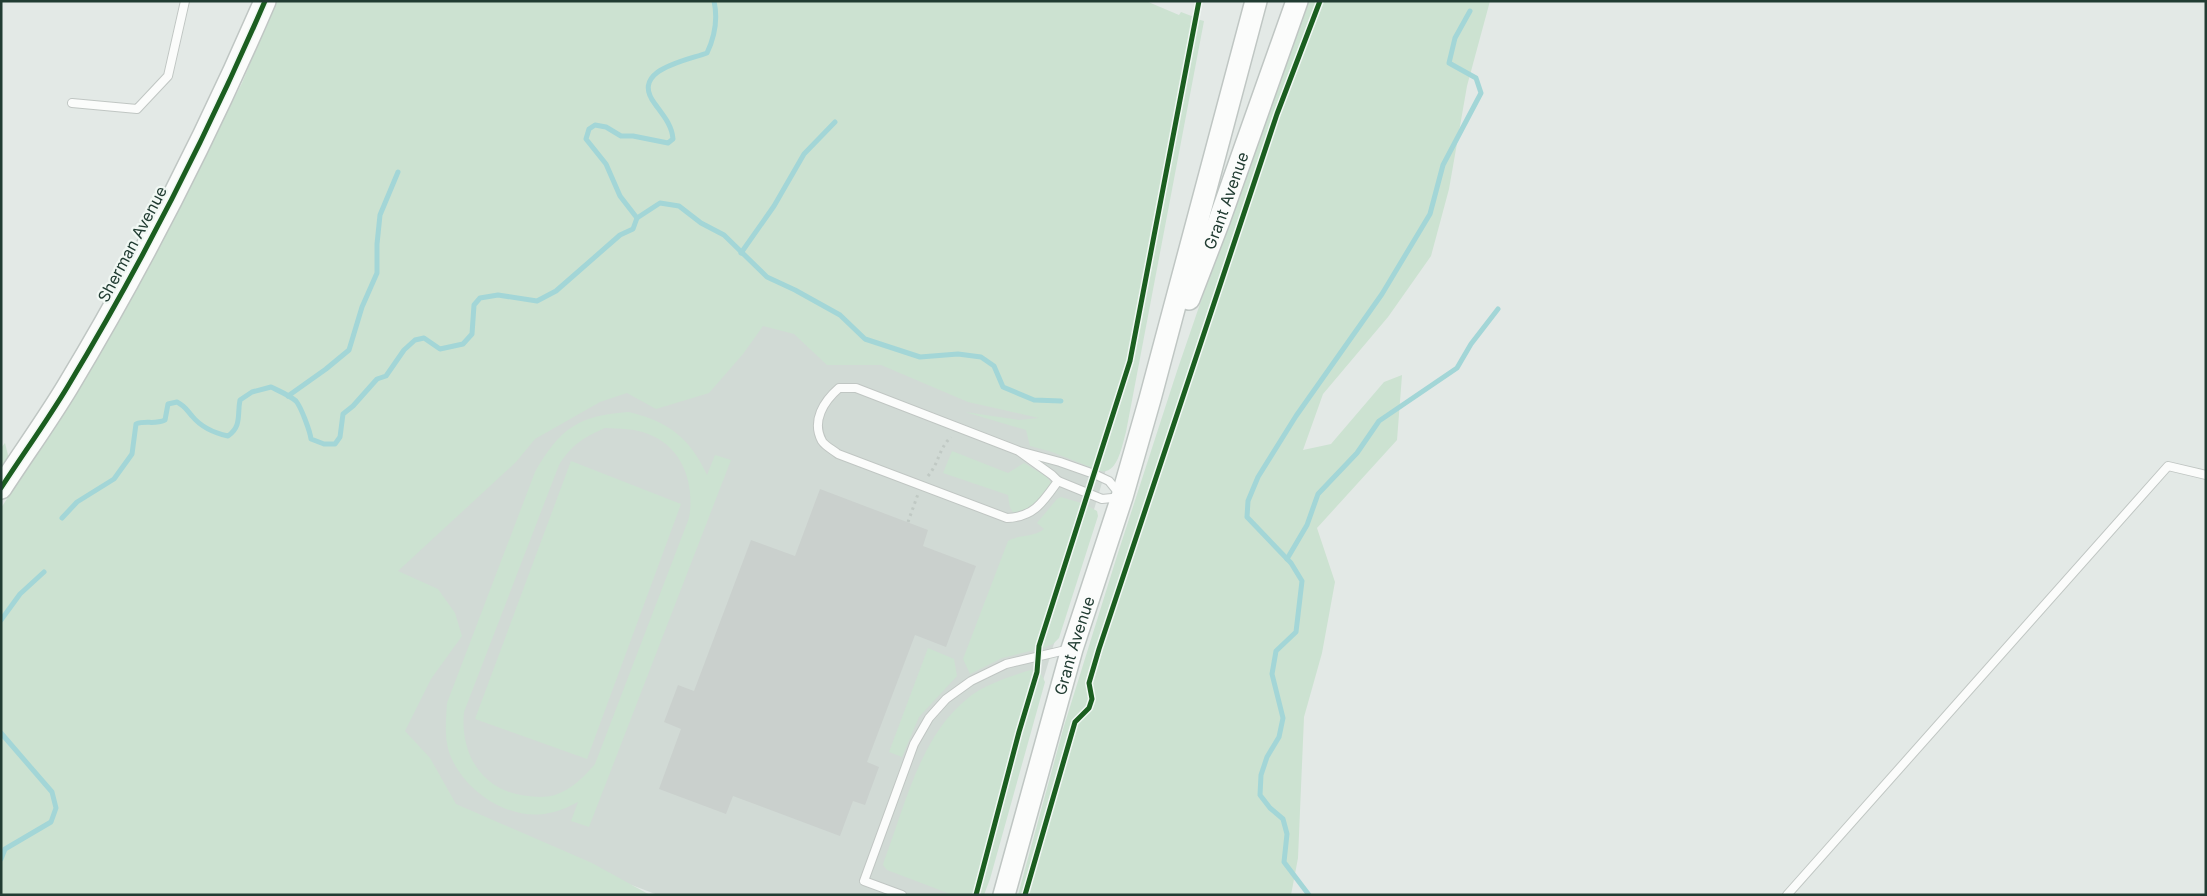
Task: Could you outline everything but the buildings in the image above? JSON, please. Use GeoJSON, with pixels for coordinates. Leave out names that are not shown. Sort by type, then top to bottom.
{"type":"FeatureCollection","features":[{"type":"Feature","properties":{"kind":"main road","name":"Sherman Avenue"},"geometry":{"type":"LineString","coordinates":[[1,488],[67,388],[124,288],[231,78],[265,1]]}},
{"type":"Feature","properties":{"kind":"main road","name":"Grant Avenue"},"geometry":{"type":"LineString","coordinates":[[1004,895],[1072,649],[1122,497],[1150,400],[1256,1]]}},
{"type":"Feature","properties":{"kind":"main road","name":"Grant Avenue"},"geometry":{"type":"LineString","coordinates":[[1150,400],[1219,221],[1297,1]]}},
{"type":"Feature","properties":{"kind":"lane"},"geometry":{"type":"LineString","coordinates":[[72,103],[137,109],[168,76],[185,1]]}},
{"type":"Feature","properties":{"kind":"lane"},"geometry":{"type":"LineString","coordinates":[[1058,481],[1036,509],[1022,517],[1007,518],[838,454],[823,443],[818,430],[819,414],[828,398],[839,388],[856,388],[1019,451],[1060,462],[1109,480],[1122,497]]}},
{"type":"Feature","properties":{"kind":"lane"},"geometry":{"type":"LineString","coordinates":[[1019,451],[1058,481],[1102,499],[1122,497]]}},
{"type":"Feature","properties":{"kind":"lane"},"geometry":{"type":"LineString","coordinates":[[1787,895],[2168,466],[2206,475]]}},
{"type":"Feature","properties":{"kind":"lane"},"geometry":{"type":"LineString","coordinates":[[902,895],[864,881],[914,744],[929,718],[946,699],[971,681],[1006,664],[1072,649]]}},
{"type":"Feature","properties":{"kind":"path"},"geometry":{"type":"LineString","coordinates":[[908,522],[921,486],[936,467],[943,444],[961,428]]}},
{"type":"Feature","properties":{"kind":"shaded area"},"geometry":{"type":"Polygon","coordinates":[[[715,293],[1124,409],[979,895],[658,895],[430,809],[369,747],[376,546],[715,293]]]}},
{"type":"Feature","properties":{"kind":"green space"},"geometry":{"type":"Polygon","coordinates":[[[276,1],[1146,1],[1179,15],[1181,12],[1194,17],[1128,359],[1096,464],[1093,468],[1052,452],[1030,446],[1026,430],[965,412],[1019,420],[1039,418],[968,402],[881,365],[827,365],[794,334],[763,326],[743,354],[709,393],[656,409],[627,393],[600,402],[535,439],[516,462],[398,571],[438,589],[455,613],[462,636],[431,679],[405,731],[430,758],[456,804],[592,863],[650,895],[1,895],[1,508],[73,397],[140,282],[242,83],[276,1]]]}},
{"type":"Feature","properties":{"kind":"green space"},"geometry":{"type":"Polygon","coordinates":[[[1307,1],[1490,1],[1467,86],[1449,189],[1431,256],[1388,317],[1323,394],[1303,450],[1331,444],[1384,382],[1402,375],[1397,440],[1317,528],[1335,582],[1322,653],[1304,717],[1298,858],[1291,895],[1018,895],[1064,726],[1117,556],[1177,371],[1263,120],[1307,1]]]}},
{"type":"Feature","properties":{"kind":"green space"},"geometry":{"type":"Polygon","coordinates":[[[1197,19],[1204,21],[1126,432],[1115,464],[1106,471],[1100,471],[1099,465],[1132,361],[1197,19]]]}},
{"type":"Feature","properties":{"kind":"green space"},"geometry":{"type":"Polygon","coordinates":[[[629,412],[643,416],[677,433],[693,451],[707,475],[715,455],[731,460],[589,827],[571,821],[578,802],[557,811],[534,815],[518,813],[503,808],[476,790],[464,779],[455,766],[449,752],[446,716],[447,703],[535,472],[553,444],[563,434],[584,421],[597,416],[629,412]],[[605,428],[579,442],[559,465],[464,712],[465,741],[469,754],[476,766],[494,785],[521,795],[543,797],[555,795],[577,782],[595,764],[689,518],[690,492],[688,480],[678,457],[670,448],[660,440],[643,432],[605,428]]]}},
{"type":"Feature","properties":{"kind":"green space"},"geometry":{"type":"Polygon","coordinates":[[[5,443],[9,459],[1,471],[1,448],[5,443]]]}},
{"type":"Feature","properties":{"kind":"green space"},"geometry":{"type":"Polygon","coordinates":[[[952,451],[1008,473],[1024,463],[1047,477],[1052,484],[1034,505],[1028,510],[1017,514],[1011,509],[1008,495],[943,473],[952,451]]]}},
{"type":"Feature","properties":{"kind":"green space"},"geometry":{"type":"Polygon","coordinates":[[[571,461],[681,504],[587,759],[475,719],[571,461]]]}},
{"type":"Feature","properties":{"kind":"green space"},"geometry":{"type":"Polygon","coordinates":[[[1061,497],[1081,503],[1081,509],[1085,511],[1088,506],[1097,511],[1098,516],[1059,638],[1053,644],[1043,648],[1041,643],[1035,644],[1034,650],[1002,658],[970,674],[963,659],[1008,541],[1017,537],[1035,534],[1044,529],[1037,523],[1057,499],[1061,497]]]}},
{"type":"Feature","properties":{"kind":"green space"},"geometry":{"type":"Polygon","coordinates":[[[928,648],[954,659],[957,676],[919,717],[902,757],[889,752],[928,648]]]}},
{"type":"Feature","properties":{"kind":"green space"},"geometry":{"type":"Polygon","coordinates":[[[1035,670],[1035,674],[1038,676],[1040,672],[1045,682],[984,895],[953,895],[887,870],[883,865],[884,861],[907,795],[926,752],[938,732],[951,714],[975,693],[998,681],[1035,670]]]}},
{"type":"Feature","properties":{"kind":"waterway"},"geometry":{"type":"LineString","coordinates":[[62,518],[77,502],[114,479],[132,454],[136,424],[165,420],[168,404],[177,402],[184,406],[204,426],[228,436],[237,424],[240,400],[252,392],[271,387],[296,401],[305,419],[311,439],[324,444],[335,444],[340,437],[343,414],[353,406],[377,379],[386,376],[404,350],[415,340],[424,338],[440,349],[463,344],[472,334],[474,305],[480,298],[498,295],[537,301],[556,291],[620,235],[633,229],[637,218],[620,196],[606,164],[586,139],[589,129],[595,125],[606,127],[621,136],[633,136],[668,143],[673,139],[669,125],[649,92],[649,83],[654,75],[663,69],[707,53],[715,27],[714,1]]}},
{"type":"Feature","properties":{"kind":"waterway"},"geometry":{"type":"LineString","coordinates":[[1309,895],[1284,862],[1287,834],[1283,819],[1270,808],[1260,795],[1261,775],[1267,757],[1279,737],[1283,718],[1272,674],[1276,651],[1296,632],[1302,581],[1291,563],[1247,517],[1248,501],[1258,477],[1296,416],[1382,294],[1430,214],[1443,165],[1481,93],[1476,78],[1449,63],[1455,38],[1470,11]]}},
{"type":"Feature","properties":{"kind":"waterway"},"geometry":{"type":"LineString","coordinates":[[741,253],[774,206],[804,154],[835,122]]}},
{"type":"Feature","properties":{"kind":"waterway"},"geometry":{"type":"LineString","coordinates":[[288,396],[349,350],[362,307],[377,273],[380,215],[398,172]]}},
{"type":"Feature","properties":{"kind":"waterway"},"geometry":{"type":"LineString","coordinates":[[637,218],[660,203],[679,206],[701,223],[724,235],[767,277],[840,315],[865,339],[920,357],[958,354],[981,357],[994,366],[1003,387],[1034,400],[1061,401]]}},
{"type":"Feature","properties":{"kind":"waterway"},"geometry":{"type":"LineString","coordinates":[[1287,559],[1307,525],[1318,494],[1357,453],[1379,421],[1457,368],[1471,344],[1498,309]]}},
{"type":"Feature","properties":{"kind":"waterway"},"geometry":{"type":"LineString","coordinates":[[1,620],[20,594],[44,572]]}},
{"type":"Feature","properties":{"kind":"waterway"},"geometry":{"type":"LineString","coordinates":[[1,733],[52,792],[56,808],[51,822],[5,849],[1,859]]}},
{"type":"Feature","properties":{"kind":"cycle path"},"geometry":{"type":"LineString","coordinates":[[1,488],[52,412],[122,293],[173,197],[221,100],[265,1]]}},
{"type":"Feature","properties":{"kind":"cycle path"},"geometry":{"type":"LineString","coordinates":[[976,895],[1019,732],[1037,672],[1039,646],[1130,361],[1199,1]]}},
{"type":"Feature","properties":{"kind":"cycle path"},"geometry":{"type":"LineString","coordinates":[[1025,895],[1075,722],[1089,708],[1092,699],[1089,683],[1099,649],[1277,114],[1320,1]]}}]}
